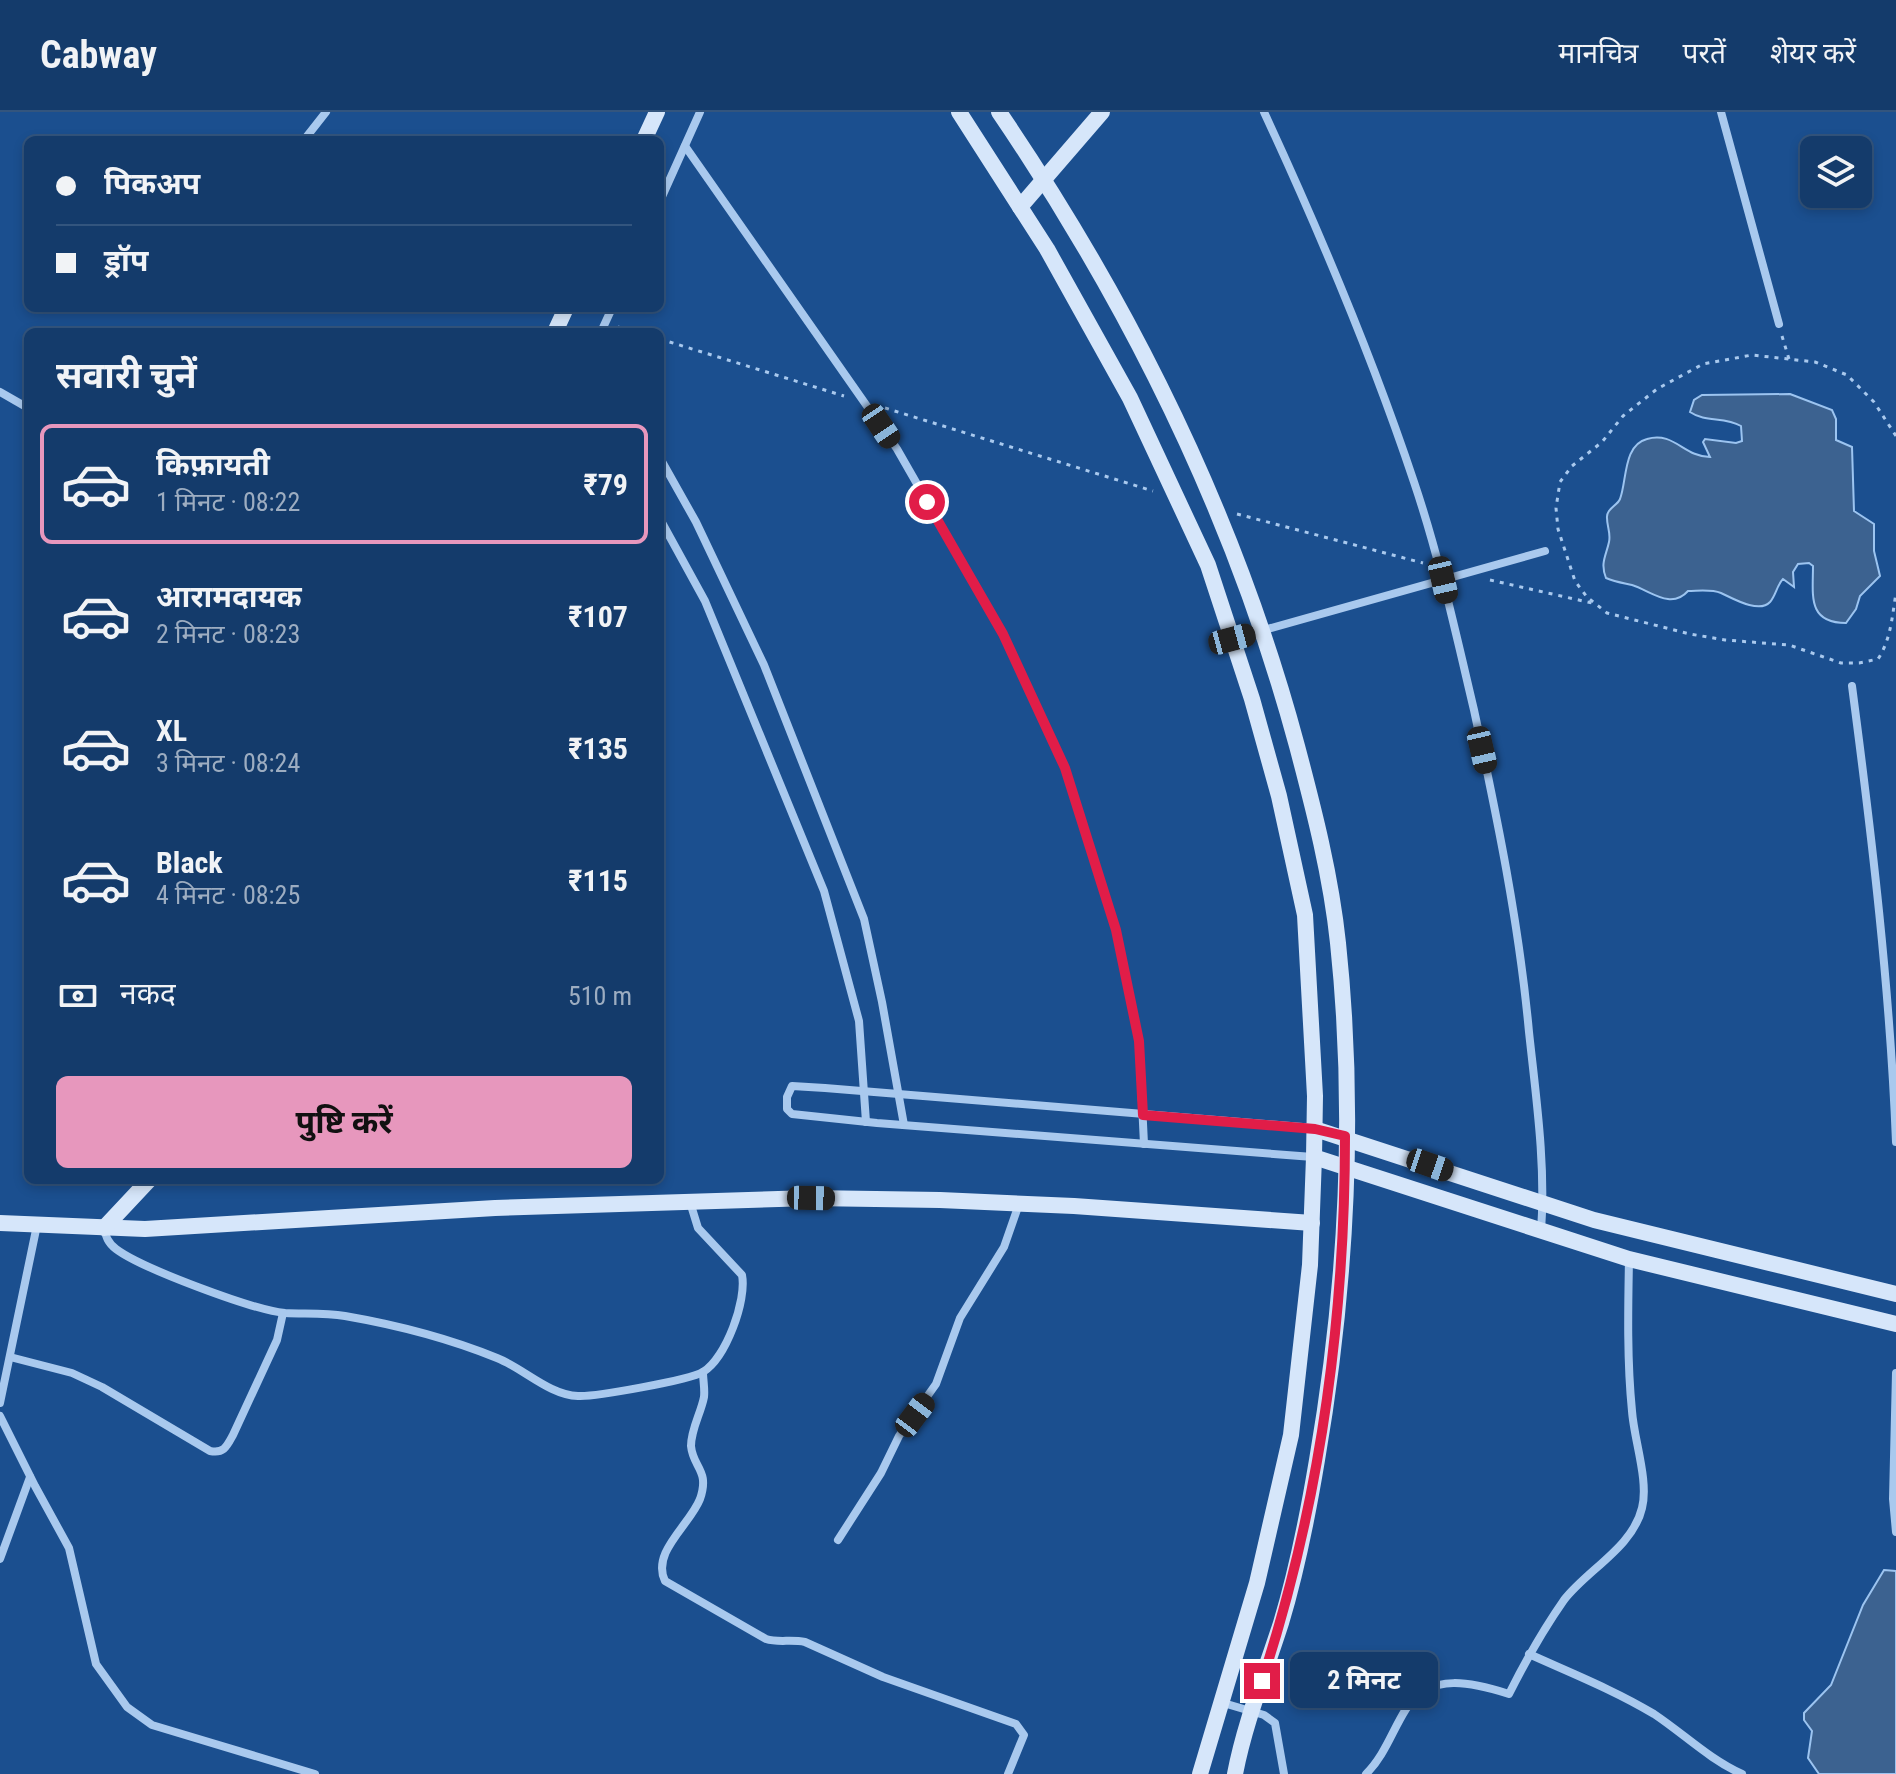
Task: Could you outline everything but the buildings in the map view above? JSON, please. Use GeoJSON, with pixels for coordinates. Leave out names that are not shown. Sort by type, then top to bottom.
{"type":"FeatureCollection","features":[{"type":"Feature","properties":{"kind":"main road"},"geometry":{"type":"LineString","coordinates":[[646,136],[657,112]]}},
{"type":"Feature","properties":{"kind":"main road"},"geometry":{"type":"LineString","coordinates":[[959,112],[1047,249],[1130,398],[1208,565],[1279,796],[1305,915],[1315,1129],[1310,1265],[1291,1435],[1257,1583],[1200,1774]]}},
{"type":"Feature","properties":{"kind":"main road"},"geometry":{"type":"LineString","coordinates":[[999,112],[1092,260],[1163,390],[1214,508],[1278,677],[1327,871],[1338,939],[1345,1027],[1345,1169],[1340,1274],[1330,1378],[1317,1463],[1283,1617],[1235,1774]]}},
{"type":"Feature","properties":{"kind":"main road"},"geometry":{"type":"LineString","coordinates":[[1020,207],[1102,112]]}},
{"type":"Feature","properties":{"kind":"main road"},"geometry":{"type":"LineString","coordinates":[[1315,1129],[1345,1136],[1594,1220],[1896,1294]]}},
{"type":"Feature","properties":{"kind":"main road"},"geometry":{"type":"LineString","coordinates":[[1314,1157],[1629,1259],[1896,1324]]}},
{"type":"Feature","properties":{"kind":"main road"},"geometry":{"type":"LineString","coordinates":[[104,1228],[145,1184]]}},
{"type":"Feature","properties":{"kind":"main road"},"geometry":{"type":"LineString","coordinates":[[0,1223],[145,1229],[495,1208],[811,1198],[1020,1203],[1312,1223]]}},
{"type":"Feature","properties":{"kind":"street"},"geometry":{"type":"LineString","coordinates":[[307,136],[326,112]]}},
{"type":"Feature","properties":{"kind":"street"},"geometry":{"type":"LineString","coordinates":[[664,192],[700,112]]}},
{"type":"Feature","properties":{"kind":"street"},"geometry":{"type":"LineString","coordinates":[[1264,112],[1362,336],[1415,484],[1443,580],[1502,838],[1514,909],[1526,994],[1543,1203],[1541,1231]]}},
{"type":"Feature","properties":{"kind":"street"},"geometry":{"type":"LineString","coordinates":[[1721,112],[1779,324]]}},
{"type":"Feature","properties":{"kind":"street"},"geometry":{"type":"LineString","coordinates":[[685,146],[897,449],[1003,634],[1065,768],[1116,930],[1139,1041],[1144,1144]]}},
{"type":"Feature","properties":{"kind":"street"},"geometry":{"type":"LineString","coordinates":[[0,392],[24,406]]}},
{"type":"Feature","properties":{"kind":"street"},"geometry":{"type":"LineString","coordinates":[[664,465],[696,522],[764,665],[864,919],[904,1125]]}},
{"type":"Feature","properties":{"kind":"street"},"geometry":{"type":"LineString","coordinates":[[664,526],[705,601],[824,891],[859,1021],[866,1122]]}},
{"type":"Feature","properties":{"kind":"street"},"geometry":{"type":"LineString","coordinates":[[1232,639],[1545,551]]}},
{"type":"Feature","properties":{"kind":"street"},"geometry":{"type":"LineString","coordinates":[[1852,686],[1881,917],[1892,1044],[1896,1142]]}},
{"type":"Feature","properties":{"kind":"street"},"geometry":{"type":"LineString","coordinates":[[1314,1157],[792,1114],[787,1109],[787,1097],[792,1086],[1315,1129]]}},
{"type":"Feature","properties":{"kind":"street"},"geometry":{"type":"LineString","coordinates":[[104,1228],[107,1241],[137,1260],[244,1302],[283,1313],[332,1314],[373,1321],[454,1342],[499,1358],[545,1385],[578,1396],[661,1384],[703,1372],[730,1333],[743,1298],[744,1286],[737,1267],[698,1228],[690,1202]]}},
{"type":"Feature","properties":{"kind":"street"},"geometry":{"type":"LineString","coordinates":[[838,1540],[881,1473],[899,1436],[936,1384],[960,1318],[1004,1247],[1020,1203]]}},
{"type":"Feature","properties":{"kind":"street"},"geometry":{"type":"LineString","coordinates":[[0,1403],[37,1225]]}},
{"type":"Feature","properties":{"kind":"street"},"geometry":{"type":"LineString","coordinates":[[1366,1774],[1378,1762],[1407,1706],[1422,1692],[1451,1681],[1474,1683],[1509,1694],[1529,1654],[1566,1598],[1633,1527],[1642,1508],[1643,1487],[1632,1412],[1627,1321],[1629,1259]]}},
{"type":"Feature","properties":{"kind":"street"},"geometry":{"type":"LineString","coordinates":[[10,1357],[72,1373],[217,1453],[226,1448],[233,1435],[277,1340],[283,1313]]}},
{"type":"Feature","properties":{"kind":"street"},"geometry":{"type":"LineString","coordinates":[[703,1372],[704,1397],[691,1449],[704,1483],[700,1500],[690,1519],[667,1549],[660,1565],[665,1581],[773,1642],[794,1639],[805,1642],[883,1677],[1016,1724],[1024,1735],[1008,1774]]}},
{"type":"Feature","properties":{"kind":"street"},"geometry":{"type":"LineString","coordinates":[[1896,1373],[1893,1499],[1896,1532]]}},
{"type":"Feature","properties":{"kind":"street"},"geometry":{"type":"LineString","coordinates":[[0,1416],[5,1435],[69,1548],[96,1664],[127,1707],[152,1725],[315,1774]]}},
{"type":"Feature","properties":{"kind":"street"},"geometry":{"type":"LineString","coordinates":[[0,1559],[30,1477]]}},
{"type":"Feature","properties":{"kind":"street"},"geometry":{"type":"LineString","coordinates":[[1529,1654],[1613,1691],[1742,1774]]}},
{"type":"Feature","properties":{"kind":"street"},"geometry":{"type":"LineString","coordinates":[[1220,1702],[1264,1715],[1275,1723],[1284,1774]]}},
{"type":"Feature","properties":{"kind":"path"},"geometry":{"type":"LineString","coordinates":[[1779,324],[1790,360]]}},
{"type":"Feature","properties":{"kind":"path"},"geometry":{"type":"LineString","coordinates":[[664,340],[1178,499]]}},
{"type":"Feature","properties":{"kind":"path"},"geometry":{"type":"LineString","coordinates":[[1896,436],[1874,402],[1847,375],[1815,362],[1752,355],[1703,364],[1657,389],[1623,416],[1602,442],[1572,466],[1560,482],[1556,508],[1558,529],[1575,581],[1607,613],[1643,623],[1725,640],[1789,645],[1841,663],[1859,663],[1878,659],[1885,648],[1896,593]]}},
{"type":"Feature","properties":{"kind":"path"},"geometry":{"type":"LineString","coordinates":[[1214,508],[1438,567]]}},
{"type":"Feature","properties":{"kind":"path"},"geometry":{"type":"LineString","coordinates":[[1463,574],[1596,604]]}},
{"type":"Feature","properties":{"kind":"water"},"geometry":{"type":"Polygon","coordinates":[[[1790,394],[1832,410],[1836,419],[1836,440],[1852,447],[1854,511],[1874,524],[1874,551],[1880,576],[1860,596],[1856,609],[1846,623],[1833,622],[1818,613],[1813,597],[1813,566],[1809,563],[1798,564],[1793,572],[1794,587],[1783,579],[1770,602],[1759,606],[1709,591],[1688,591],[1675,599],[1668,599],[1606,578],[1607,515],[1620,499],[1627,464],[1639,443],[1656,437],[1665,438],[1693,453],[1710,457],[1703,442],[1705,439],[1742,441],[1741,426],[1690,412],[1694,400],[1702,395],[1790,394]]]}},
{"type":"Feature","properties":{"kind":"water"},"geometry":{"type":"Polygon","coordinates":[[[1884,1570],[1896,1571],[1896,1774],[1819,1774],[1808,1758],[1812,1731],[1804,1720],[1804,1713],[1831,1685],[1863,1605],[1884,1570]]]}},
{"type":"Feature","properties":{"kind":"route"},"geometry":{"type":"LineString","coordinates":[[927,502],[1003,634],[1065,768],[1116,930],[1139,1041],[1143,1115],[1315,1129],[1345,1136],[1340,1274],[1330,1378],[1300,1546],[1283,1617],[1262,1681]]}}]}
